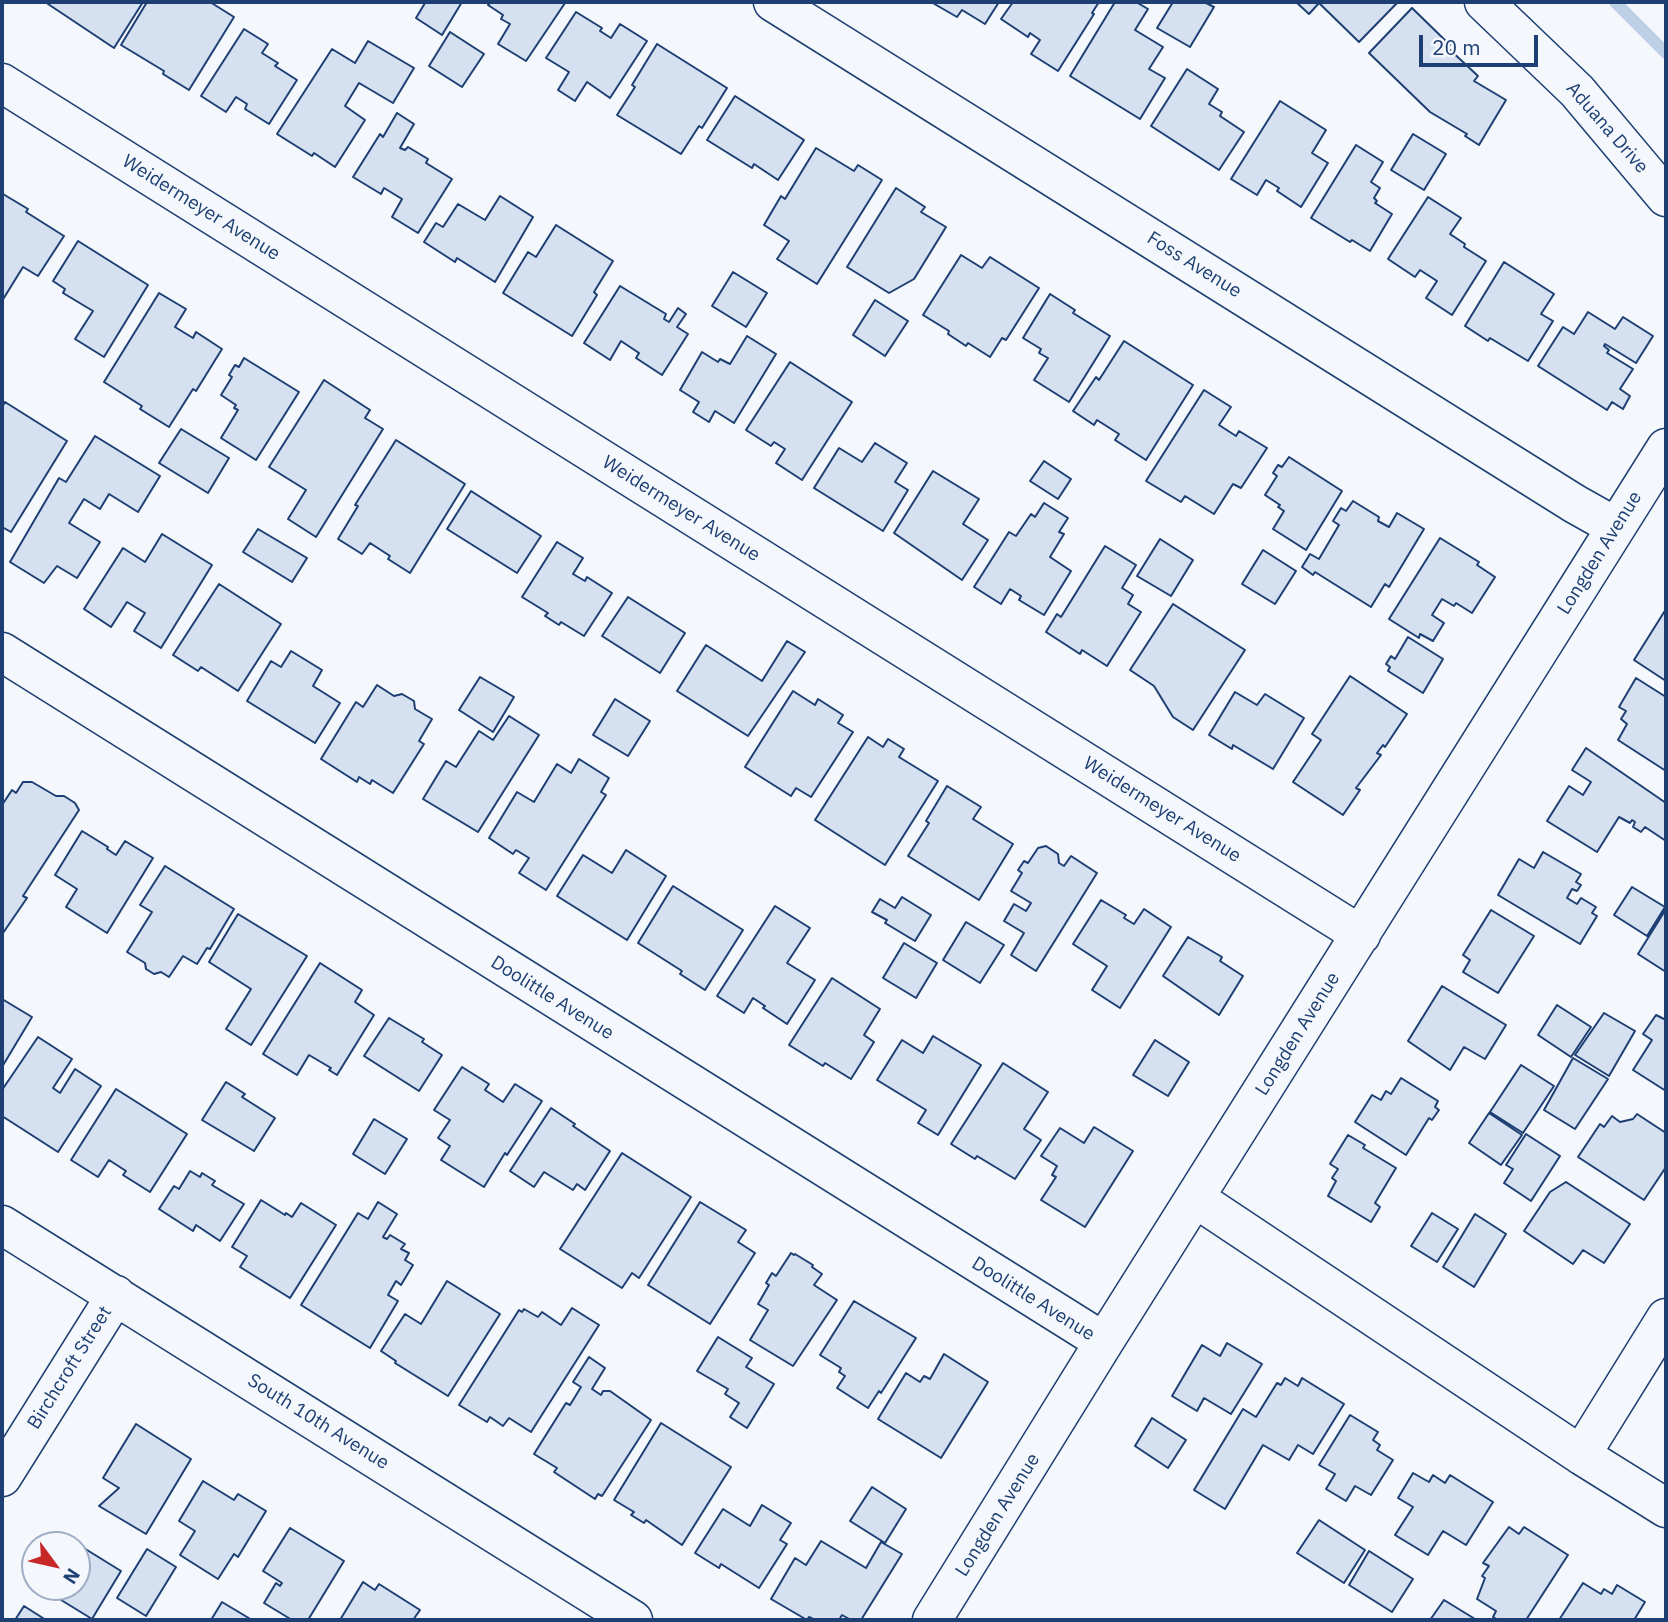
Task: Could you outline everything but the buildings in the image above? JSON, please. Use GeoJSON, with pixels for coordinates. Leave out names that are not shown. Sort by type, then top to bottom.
{"type":"FeatureCollection","features":[{"type":"Feature","properties":{"kind":"street","name":"Foss Avenue"},"geometry":{"type":"LineString","coordinates":[[773,2],[1616,527]]}},
{"type":"Feature","properties":{"kind":"street","name":"Aduana Drive"},"geometry":{"type":"LineString","coordinates":[[1484,2],[1577,91],[1666,197]]}},
{"type":"Feature","properties":{"kind":"street","name":"Weidermeyer Avenue"},"geometry":{"type":"LineString","coordinates":[[2,83],[1361,935]]}},
{"type":"Feature","properties":{"kind":"street","name":"Longden Avenue"},"geometry":{"type":"LineString","coordinates":[[932,1620],[1666,448]]}},
{"type":"Feature","properties":{"kind":"street","name":"Doolittle Avenue"},"geometry":{"type":"LineString","coordinates":[[2,652],[1104,1342]]}},
{"type":"Feature","properties":{"kind":"street"},"geometry":{"type":"LineString","coordinates":[[1195,1198],[1581,1455],[1666,1508]]}},
{"type":"Feature","properties":{"kind":"street","name":"South 10th Avenue"},"geometry":{"type":"LineString","coordinates":[[2,1225],[633,1620]]}},
{"type":"Feature","properties":{"kind":"street","name":"Birchcroft Street"},"geometry":{"type":"LineString","coordinates":[[2,1477],[116,1295]]}},
{"type":"Feature","properties":{"kind":"street"},"geometry":{"type":"LineString","coordinates":[[1581,1455],[1666,1318]]}},
{"type":"Feature","properties":{"kind":"waterway"},"geometry":{"type":"LineString","coordinates":[[1615,2],[1666,53]]}}]}
